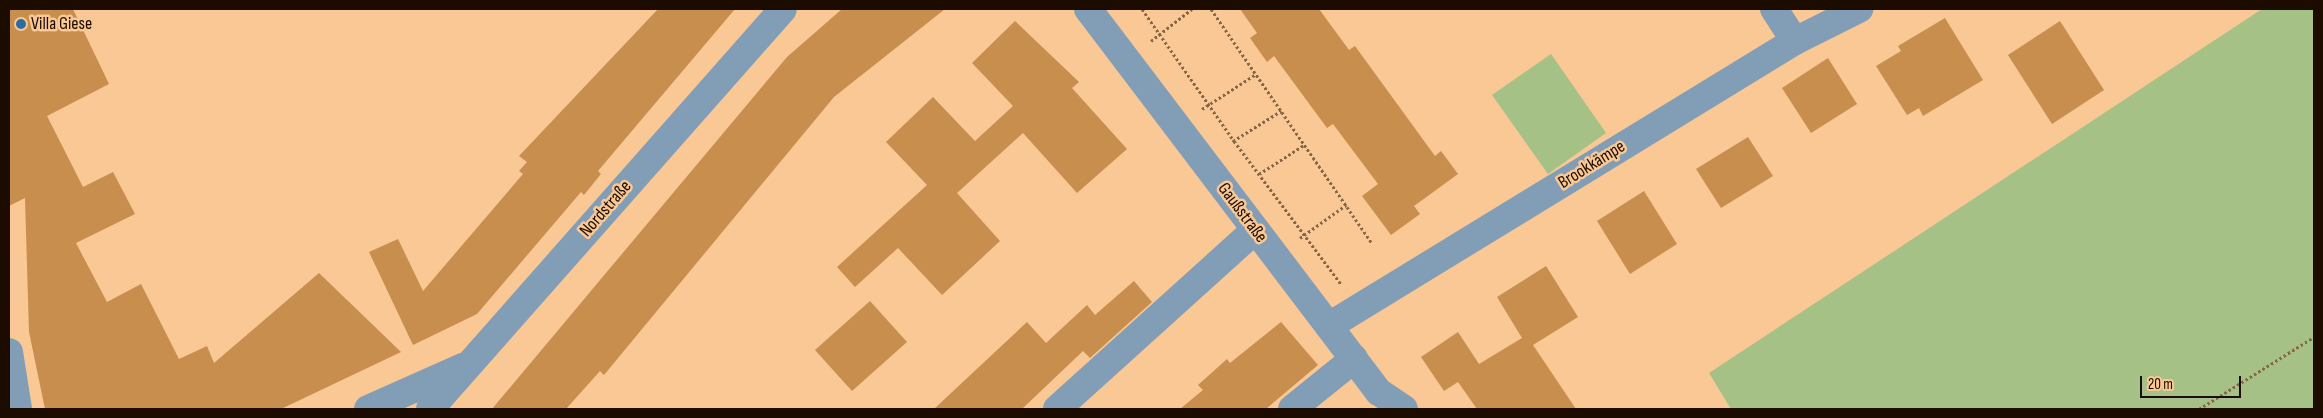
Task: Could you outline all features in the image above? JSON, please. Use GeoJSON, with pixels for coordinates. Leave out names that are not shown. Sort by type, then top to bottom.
{"type":"FeatureCollection","features":[{"type":"Feature","properties":{"kind":"street","name":"Nordstraße"},"geometry":{"type":"LineString","coordinates":[[430,409],[783,9]]}},
{"type":"Feature","properties":{"kind":"street","name":"Gaußstraße"},"geometry":{"type":"LineString","coordinates":[[1088,9],[1386,401],[1404,409]]}},
{"type":"Feature","properties":{"kind":"street"},"geometry":{"type":"LineString","coordinates":[[1774,9],[1795,40]]}},
{"type":"Feature","properties":{"kind":"street","name":"Brookkämpe"},"geometry":{"type":"LineString","coordinates":[[1329,326],[1795,40],[1859,9]]}},
{"type":"Feature","properties":{"kind":"street"},"geometry":{"type":"LineString","coordinates":[[1057,409],[1255,230]]}},
{"type":"Feature","properties":{"kind":"street"},"geometry":{"type":"LineString","coordinates":[[9,352],[18,409]]}},
{"type":"Feature","properties":{"kind":"street"},"geometry":{"type":"LineString","coordinates":[[1292,409],[1354,358]]}},
{"type":"Feature","properties":{"kind":"street"},"geometry":{"type":"LineString","coordinates":[[368,409],[470,364]]}},
{"type":"Feature","properties":{"kind":"path"},"geometry":{"type":"LineString","coordinates":[[1142,9],[1208,106],[1306,234],[1359,308]]}},
{"type":"Feature","properties":{"kind":"path"},"geometry":{"type":"LineString","coordinates":[[1126,60],[1192,9]]}},
{"type":"Feature","properties":{"kind":"path"},"geometry":{"type":"LineString","coordinates":[[1211,9],[1371,242]]}},
{"type":"Feature","properties":{"kind":"path"},"geometry":{"type":"LineString","coordinates":[[1176,126],[1256,74]]}},
{"type":"Feature","properties":{"kind":"path"},"geometry":{"type":"LineString","coordinates":[[1202,160],[1281,111]]}},
{"type":"Feature","properties":{"kind":"path"},"geometry":{"type":"LineString","coordinates":[[1228,194],[1304,145]]}},
{"type":"Feature","properties":{"kind":"path"},"geometry":{"type":"LineString","coordinates":[[1275,256],[1346,205]]}},
{"type":"Feature","properties":{"kind":"path"},"geometry":{"type":"LineString","coordinates":[[2199,409],[2314,337]]}},
{"type":"Feature","properties":{"kind":"green space"},"geometry":{"type":"Polygon","coordinates":[[[2262,9],[2314,9],[2314,409],[1731,409],[1709,373],[2262,9]]]}},
{"type":"Feature","properties":{"kind":"green space"},"geometry":{"type":"Polygon","coordinates":[[[1551,54],[1606,133],[1548,174],[1492,95],[1551,54]]]}},
{"type":"Feature","properties":{"kind":"building"},"geometry":{"type":"Polygon","coordinates":[[[9,9],[73,9],[109,84],[47,116],[83,187],[113,172],[135,214],[76,243],[107,302],[141,284],[179,359],[207,346],[214,363],[319,273],[401,352],[281,409],[45,409],[29,332],[25,198],[9,206],[9,9]]]}},
{"type":"Feature","properties":{"kind":"building"},"geometry":{"type":"Polygon","coordinates":[[[658,9],[735,9],[598,171],[601,174],[584,195],[581,192],[477,314],[413,345],[369,252],[398,239],[423,291],[523,174],[519,171],[527,162],[519,156],[658,9]]]}},
{"type":"Feature","properties":{"kind":"building"},"geometry":{"type":"Polygon","coordinates":[[[842,9],[945,9],[834,97],[604,375],[600,371],[566,409],[492,409],[787,57],[842,9]]]}},
{"type":"Feature","properties":{"kind":"building"},"geometry":{"type":"Polygon","coordinates":[[[1240,9],[1319,9],[1349,50],[1355,46],[1435,156],[1441,151],[1458,174],[1414,206],[1420,214],[1391,235],[1362,196],[1378,184],[1333,124],[1327,128],[1274,56],[1267,62],[1250,38],[1257,33],[1240,9]]]}},
{"type":"Feature","properties":{"kind":"building"},"geometry":{"type":"Polygon","coordinates":[[[1945,18],[1983,80],[1923,116],[1919,108],[1907,115],[1876,66],[1901,51],[1898,46],[1945,18]]]}},
{"type":"Feature","properties":{"kind":"building"},"geometry":{"type":"Polygon","coordinates":[[[1015,21],[1079,82],[1072,88],[1127,149],[1077,193],[1023,133],[957,193],[1000,241],[942,295],[898,248],[855,287],[837,267],[927,185],[886,142],[933,97],[975,141],[1013,106],[972,63],[1015,21]]]}},
{"type":"Feature","properties":{"kind":"building"},"geometry":{"type":"Polygon","coordinates":[[[2060,21],[2104,90],[2052,124],[2008,55],[2060,21]]]}},
{"type":"Feature","properties":{"kind":"building"},"geometry":{"type":"Polygon","coordinates":[[[1828,58],[1857,104],[1811,133],[1782,88],[1828,58]]]}},
{"type":"Feature","properties":{"kind":"building"},"geometry":{"type":"Polygon","coordinates":[[[1748,137],[1773,176],[1721,208],[1696,169],[1748,137]]]}},
{"type":"Feature","properties":{"kind":"building"},"geometry":{"type":"Polygon","coordinates":[[[1644,191],[1677,244],[1630,274],[1597,221],[1644,191]]]}},
{"type":"Feature","properties":{"kind":"building"},"geometry":{"type":"Polygon","coordinates":[[[1546,266],[1578,317],[1533,345],[1576,409],[1477,409],[1458,382],[1444,391],[1421,357],[1458,332],[1479,364],[1522,338],[1497,297],[1546,266]]]}},
{"type":"Feature","properties":{"kind":"building"},"geometry":{"type":"Polygon","coordinates":[[[1134,281],[1152,302],[1090,358],[1083,351],[1022,409],[934,409],[1027,322],[1046,343],[1087,305],[1095,315],[1134,281]]]}},
{"type":"Feature","properties":{"kind":"building"},"geometry":{"type":"Polygon","coordinates":[[[870,301],[907,342],[852,391],[815,350],[870,301]]]}},
{"type":"Feature","properties":{"kind":"building"},"geometry":{"type":"Polygon","coordinates":[[[1281,322],[1318,365],[1266,409],[1180,409],[1203,390],[1198,385],[1227,359],[1230,363],[1281,322]]]}},
{"type":"Feature","properties":{"kind":"place","name":"Villa Giese"},"geometry":{"type":"Point","coordinates":[21,24]}}]}
